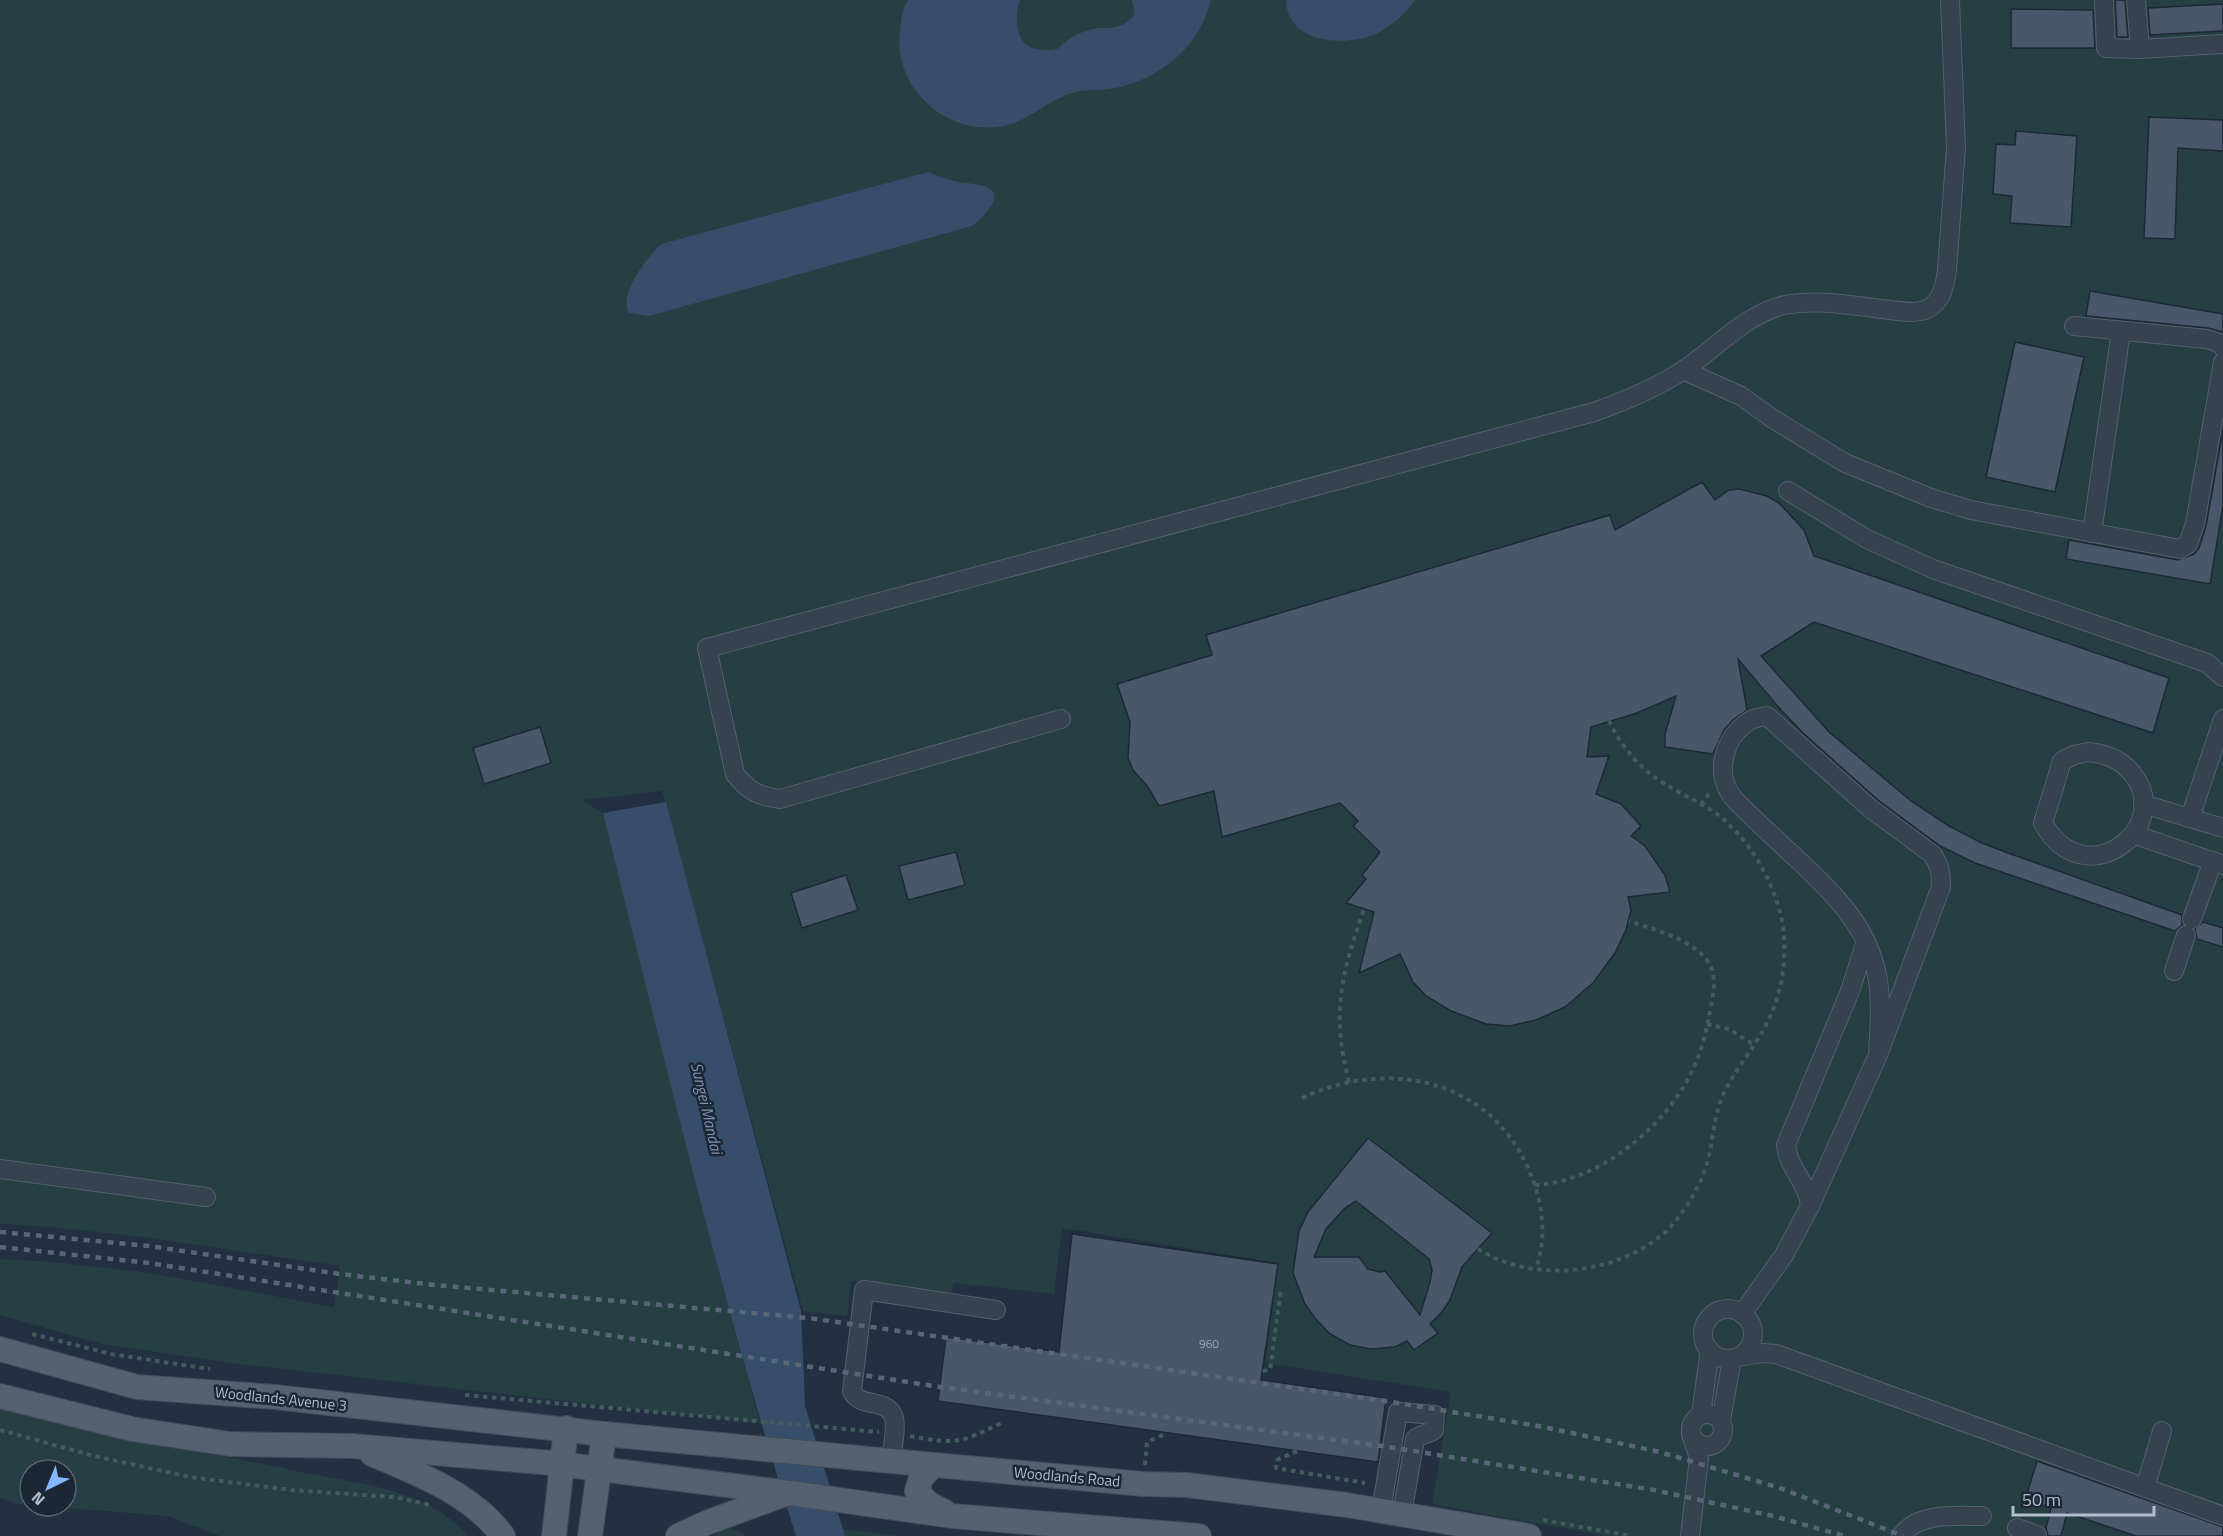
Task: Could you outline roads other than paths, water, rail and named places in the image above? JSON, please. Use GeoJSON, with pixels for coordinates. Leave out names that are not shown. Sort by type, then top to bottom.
{"type":"FeatureCollection","features":[{"type":"Feature","properties":{"kind":"main road","name":"Woodlands Avenue 3"},"geometry":{"type":"LineString","coordinates":[[0,1348],[136,1388],[275,1397],[566,1428]]}},
{"type":"Feature","properties":{"kind":"main road"},"geometry":{"type":"LineString","coordinates":[[0,1396],[132,1429],[230,1444],[352,1446],[561,1464],[790,1492],[952,1516],[1198,1536]]}},
{"type":"Feature","properties":{"kind":"main road","name":"Woodlands Road"},"geometry":{"type":"LineString","coordinates":[[566,1428],[604,1434],[933,1465],[1143,1484],[1186,1485],[1391,1512],[1529,1536]]}},
{"type":"Feature","properties":{"kind":"main road"},"geometry":{"type":"LineString","coordinates":[[554,1536],[566,1428]]}},
{"type":"Feature","properties":{"kind":"main road"},"geometry":{"type":"LineString","coordinates":[[590,1536],[604,1434]]}},
{"type":"Feature","properties":{"kind":"main road"},"geometry":{"type":"LineString","coordinates":[[352,1446],[444,1487],[483,1516],[503,1536]]}},
{"type":"Feature","properties":{"kind":"main road"},"geometry":{"type":"LineString","coordinates":[[933,1465],[921,1478],[917,1491],[928,1503],[952,1516]]}},
{"type":"Feature","properties":{"kind":"main road"},"geometry":{"type":"LineString","coordinates":[[678,1536],[706,1523],[790,1492]]}},
{"type":"Feature","properties":{"kind":"street"},"geometry":{"type":"LineString","coordinates":[[1061,719],[780,799],[760,796],[743,785],[735,774],[707,648],[1551,424],[1626,401],[1683,370],[1764,313],[1784,305],[1819,302],[1917,311],[1928,308],[1938,300],[1945,287],[1956,147],[1950,0]]}},
{"type":"Feature","properties":{"kind":"street"},"geometry":{"type":"LineString","coordinates":[[2104,0],[2106,48],[2140,49],[2223,44]]}},
{"type":"Feature","properties":{"kind":"street"},"geometry":{"type":"LineString","coordinates":[[2136,0],[2140,49]]}},
{"type":"Feature","properties":{"kind":"street"},"geometry":{"type":"LineString","coordinates":[[2074,326],[2207,339],[2222,344],[2223,348]]}},
{"type":"Feature","properties":{"kind":"street"},"geometry":{"type":"LineString","coordinates":[[2092,533],[2121,331]]}},
{"type":"Feature","properties":{"kind":"street"},"geometry":{"type":"LineString","coordinates":[[1683,370],[1742,396],[1773,419],[1845,463],[1920,494],[1971,510],[2180,549],[2188,544],[2195,524],[2223,362]]}},
{"type":"Feature","properties":{"kind":"street"},"geometry":{"type":"LineString","coordinates":[[1788,491],[1867,539],[1933,569],[2207,663],[2223,677]]}},
{"type":"Feature","properties":{"kind":"street"},"geometry":{"type":"LineString","coordinates":[[1742,1314],[1784,1255],[1810,1206],[1878,1055],[1941,886],[1938,862],[1922,846],[1871,809],[1767,716],[1750,720],[1734,734],[1723,759],[1723,782],[1728,793],[1837,898],[1853,918],[1866,940],[1878,981],[1880,1006],[1878,1055]]}},
{"type":"Feature","properties":{"kind":"street"},"geometry":{"type":"LineString","coordinates":[[2190,818],[2223,719]]}},
{"type":"Feature","properties":{"kind":"street"},"geometry":{"type":"LineString","coordinates":[[2088,752],[2102,753],[2126,766],[2135,777],[2141,790],[2143,804],[2139,825],[2133,834],[2112,852],[2085,856],[2059,845],[2049,835],[2043,823],[2062,761],[2088,752]]}},
{"type":"Feature","properties":{"kind":"street"},"geometry":{"type":"LineString","coordinates":[[2143,804],[2223,828]]}},
{"type":"Feature","properties":{"kind":"street"},"geometry":{"type":"LineString","coordinates":[[2133,834],[2218,863],[2189,927],[2174,971]]}},
{"type":"Feature","properties":{"kind":"street"},"geometry":{"type":"LineString","coordinates":[[1810,1206],[1809,1196],[1790,1162],[1786,1145],[1850,991],[1866,940]]}},
{"type":"Feature","properties":{"kind":"street"},"geometry":{"type":"LineString","coordinates":[[0,1169],[206,1197]]}},
{"type":"Feature","properties":{"kind":"street"},"geometry":{"type":"LineString","coordinates":[[891,1461],[894,1417],[889,1409],[880,1404],[861,1401],[854,1397],[852,1391],[864,1290],[996,1310]]}},
{"type":"Feature","properties":{"kind":"street"},"geometry":{"type":"LineString","coordinates":[[1720,1420],[1735,1358],[1749,1348],[1752,1342],[1750,1323],[1742,1314],[1729,1309],[1710,1317],[1704,1330],[1704,1338],[1716,1356],[1735,1358],[1762,1353],[1776,1354],[2223,1516]]}},
{"type":"Feature","properties":{"kind":"street"},"geometry":{"type":"LineString","coordinates":[[1752,1330],[1776,1354]]}},
{"type":"Feature","properties":{"kind":"street"},"geometry":{"type":"LineString","coordinates":[[1690,1536],[1699,1458],[1691,1434],[1693,1422],[1701,1414],[1710,1350]]}},
{"type":"Feature","properties":{"kind":"street"},"geometry":{"type":"LineString","coordinates":[[1398,1412],[1435,1415],[1434,1430],[1429,1434],[1419,1435],[1415,1439],[1391,1512],[1398,1412]]}},
{"type":"Feature","properties":{"kind":"street"},"geometry":{"type":"LineString","coordinates":[[1699,1458],[1722,1436],[1723,1425],[1712,1414],[1701,1414]]}},
{"type":"Feature","properties":{"kind":"street"},"geometry":{"type":"LineString","coordinates":[[2145,1488],[2162,1431]]}},
{"type":"Feature","properties":{"kind":"street"},"geometry":{"type":"LineString","coordinates":[[1691,1434],[1698,1443],[1704,1446],[1715,1444]]}},
{"type":"Feature","properties":{"kind":"street"},"geometry":{"type":"LineString","coordinates":[[1901,1536],[1906,1528],[1938,1517],[1982,1516]]}},
{"type":"Feature","properties":{"kind":"street"},"geometry":{"type":"LineString","coordinates":[[2017,1528],[2037,1535]]}},
{"type":"Feature","properties":{"kind":"water"},"geometry":{"type":"Polygon","coordinates":[[[908,0],[1020,0],[1017,25],[1022,39],[1034,49],[1052,50],[1058,49],[1076,35],[1086,31],[1112,28],[1127,22],[1133,17],[1132,0],[1211,0],[1206,16],[1189,44],[1165,67],[1151,75],[1120,87],[1075,92],[1008,125],[976,127],[940,114],[925,102],[913,87],[904,70],[900,51],[901,19],[908,0]]]}},
{"type":"Feature","properties":{"kind":"water"},"geometry":{"type":"Polygon","coordinates":[[[1286,0],[1415,0],[1398,19],[1376,34],[1363,38],[1334,41],[1306,34],[1296,26],[1289,15],[1286,0]]]}},
{"type":"Feature","properties":{"kind":"water"},"geometry":{"type":"Polygon","coordinates":[[[928,172],[951,180],[985,186],[994,194],[994,201],[983,217],[972,226],[649,316],[629,313],[627,296],[631,287],[642,267],[661,244],[928,172]]]}},
{"type":"Feature","properties":{"kind":"water","name":"Sungei Mandai"},"geometry":{"type":"Polygon","coordinates":[[[666,802],[801,1311],[805,1406],[845,1536],[796,1536],[723,1288],[603,813],[666,802]]]}},
{"type":"Feature","properties":{"kind":"railway"},"geometry":{"type":"LineString","coordinates":[[0,1232],[149,1246],[340,1274],[435,1285],[809,1318],[1392,1402],[1544,1427],[1660,1452],[1780,1488],[1903,1536]]}},
{"type":"Feature","properties":{"kind":"railway"},"geometry":{"type":"LineString","coordinates":[[0,1247],[149,1263],[933,1386],[1389,1447],[1654,1490],[1773,1516],[1845,1536]]}}]}
